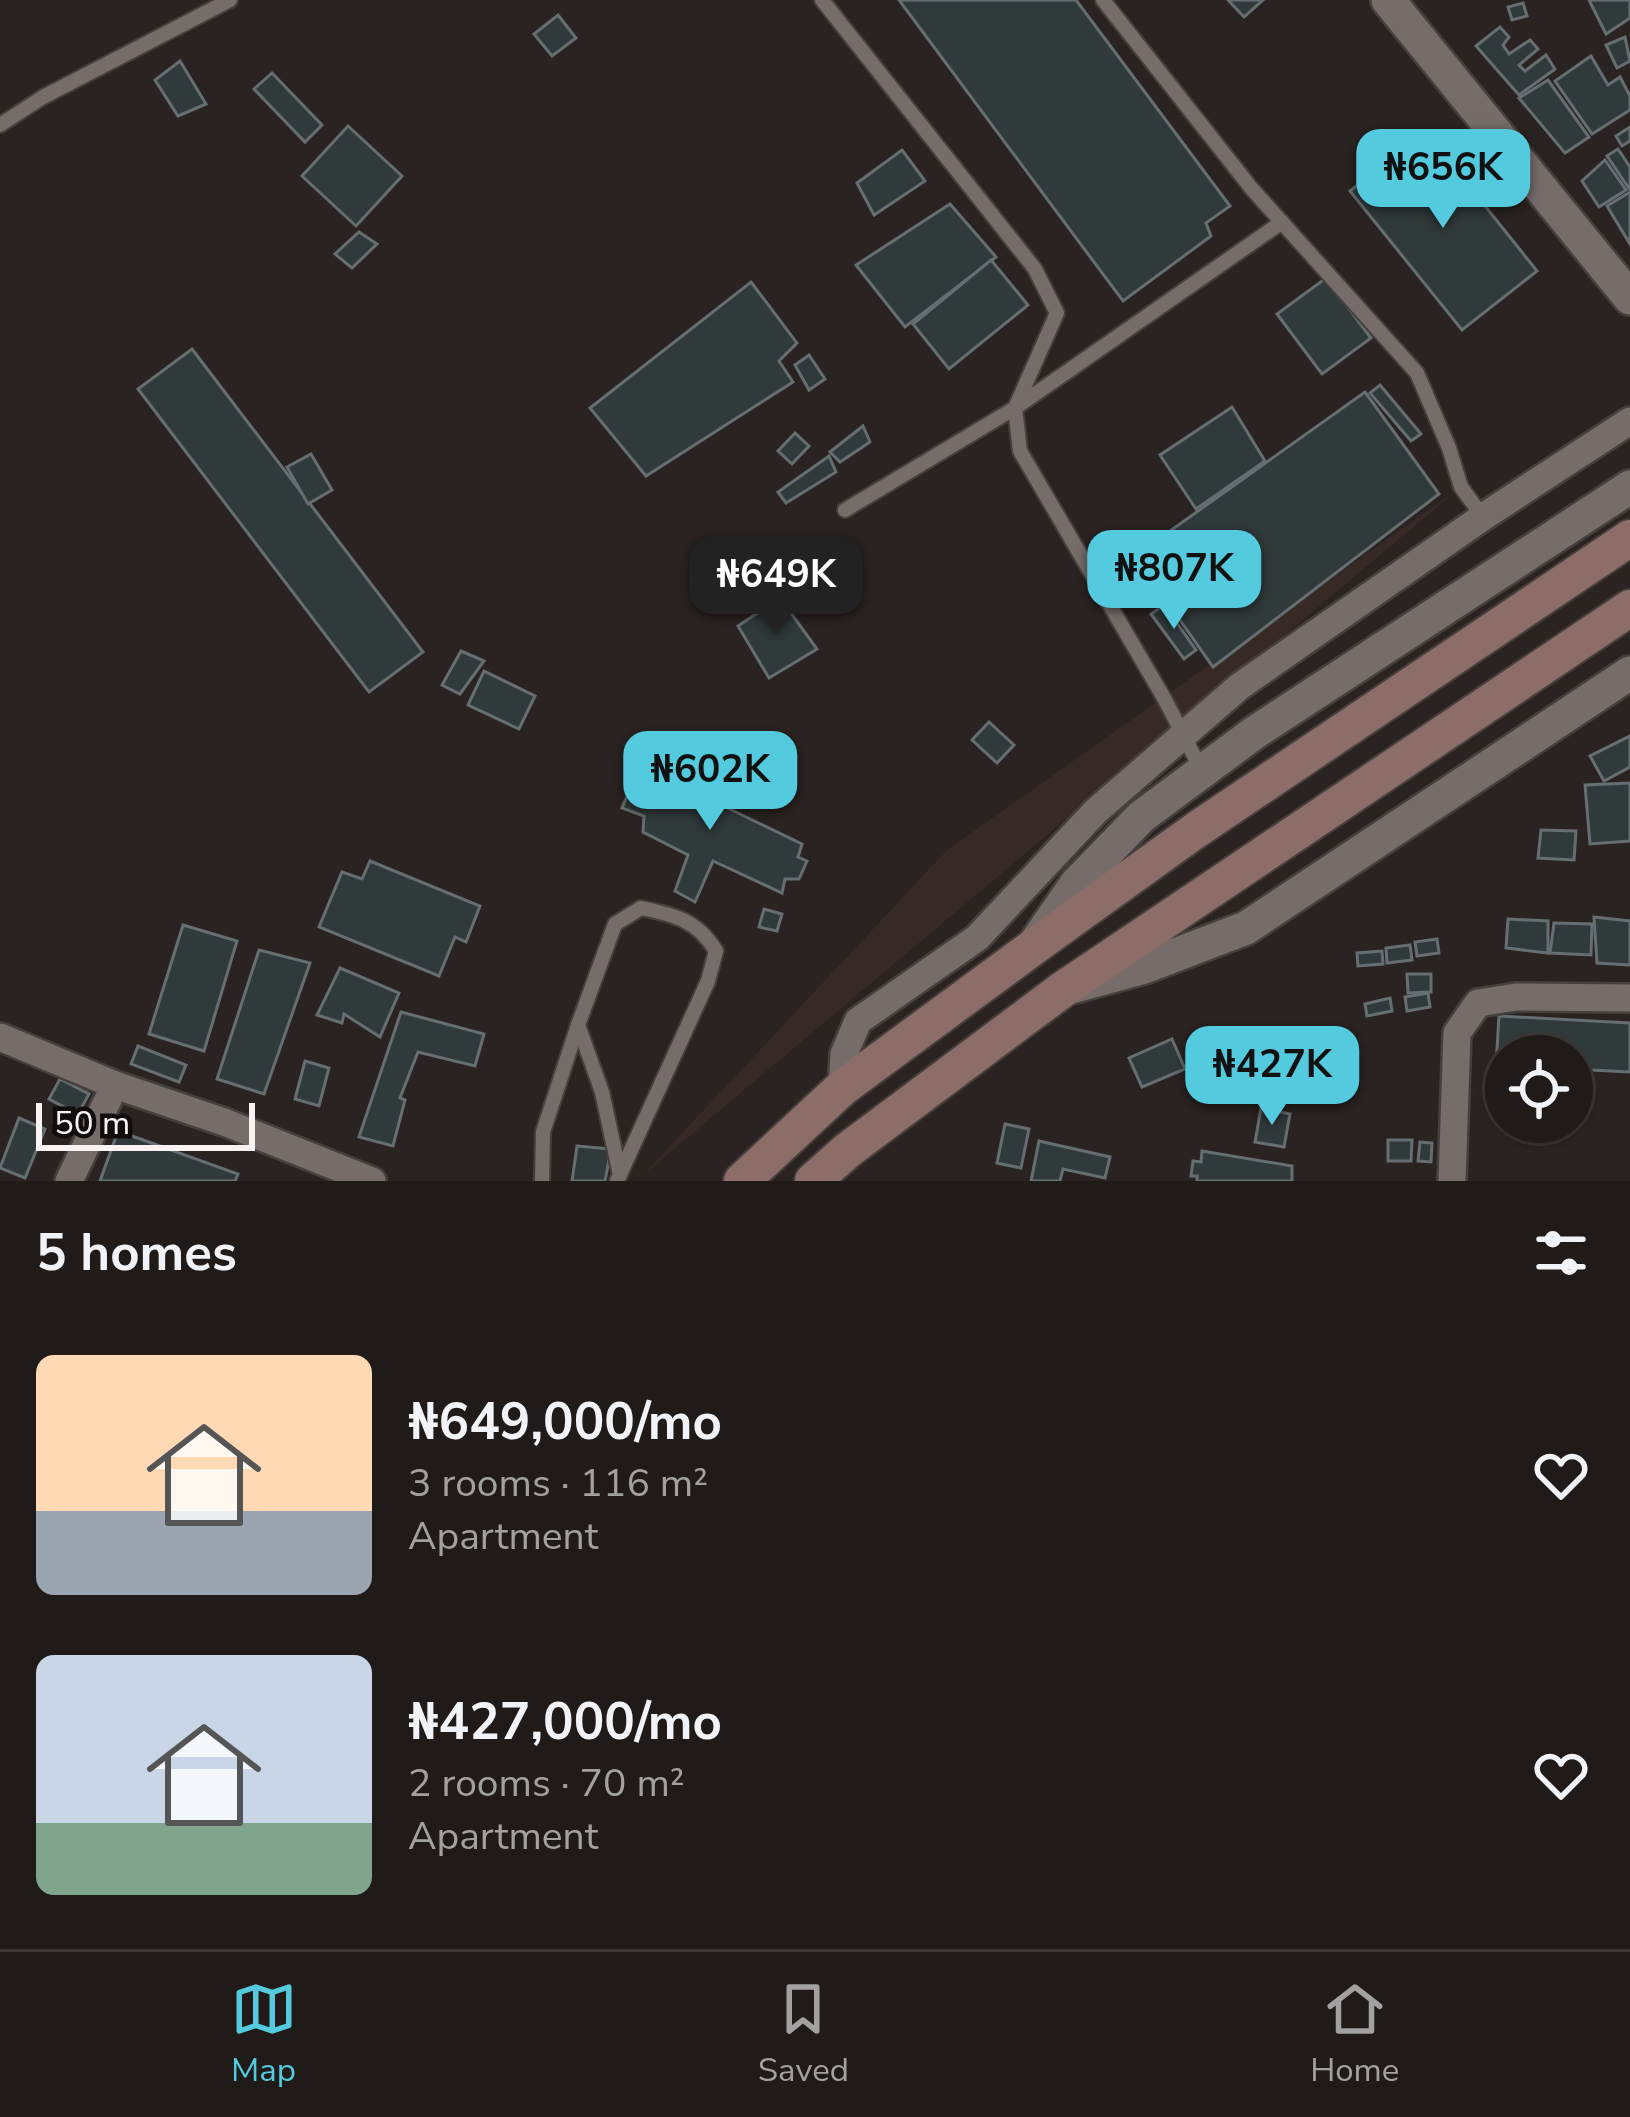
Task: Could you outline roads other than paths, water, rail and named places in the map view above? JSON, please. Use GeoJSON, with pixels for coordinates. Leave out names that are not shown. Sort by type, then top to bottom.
{"type":"FeatureCollection","features":[{"type":"Feature","properties":{"kind":"main road"},"geometry":{"type":"LineString","coordinates":[[742,1181],[842,1088],[1030,950],[1196,830],[1630,538]]}},
{"type":"Feature","properties":{"kind":"main road"},"geometry":{"type":"LineString","coordinates":[[814,1181],[848,1150],[1062,990],[1630,608]]}},
{"type":"Feature","properties":{"kind":"street"},"geometry":{"type":"LineString","coordinates":[[1388,0],[1630,298]]}},
{"type":"Feature","properties":{"kind":"street"},"geometry":{"type":"LineString","coordinates":[[842,1088],[844,1054],[858,1021],[977,938],[1096,811],[1240,686],[1630,421]]}},
{"type":"Feature","properties":{"kind":"street"},"geometry":{"type":"LineString","coordinates":[[1030,950],[1077,883],[1141,817],[1254,733],[1630,487]]}},
{"type":"Feature","properties":{"kind":"street"},"geometry":{"type":"LineString","coordinates":[[1062,990],[1144,967],[1246,928],[1630,673]]}},
{"type":"Feature","properties":{"kind":"street"},"geometry":{"type":"LineString","coordinates":[[1452,1181],[1457,1033],[1478,1003],[1516,997],[1630,998]]}},
{"type":"Feature","properties":{"kind":"street"},"geometry":{"type":"LineString","coordinates":[[0,1037],[372,1181]]}},
{"type":"Feature","properties":{"kind":"street"},"geometry":{"type":"LineString","coordinates":[[69,1181],[115,1085]]}},
{"type":"Feature","properties":{"kind":"lane"},"geometry":{"type":"LineString","coordinates":[[0,125],[230,0]]}},
{"type":"Feature","properties":{"kind":"lane"},"geometry":{"type":"LineString","coordinates":[[822,0],[1035,269],[1057,313],[1015,408],[1020,451],[1202,772]]}},
{"type":"Feature","properties":{"kind":"lane"},"geometry":{"type":"LineString","coordinates":[[1102,0],[1282,222],[1417,373],[1450,448],[1461,487],[1483,517]]}},
{"type":"Feature","properties":{"kind":"lane"},"geometry":{"type":"LineString","coordinates":[[845,510],[1015,408],[1282,222]]}},
{"type":"Feature","properties":{"kind":"lane"},"geometry":{"type":"LineString","coordinates":[[542,1181],[543,1132],[578,1025],[615,924],[641,908],[683,917],[704,931],[716,951],[708,981],[619,1178]]}},
{"type":"Feature","properties":{"kind":"lane"},"geometry":{"type":"LineString","coordinates":[[578,1025],[602,1092],[619,1178]]}}]}
